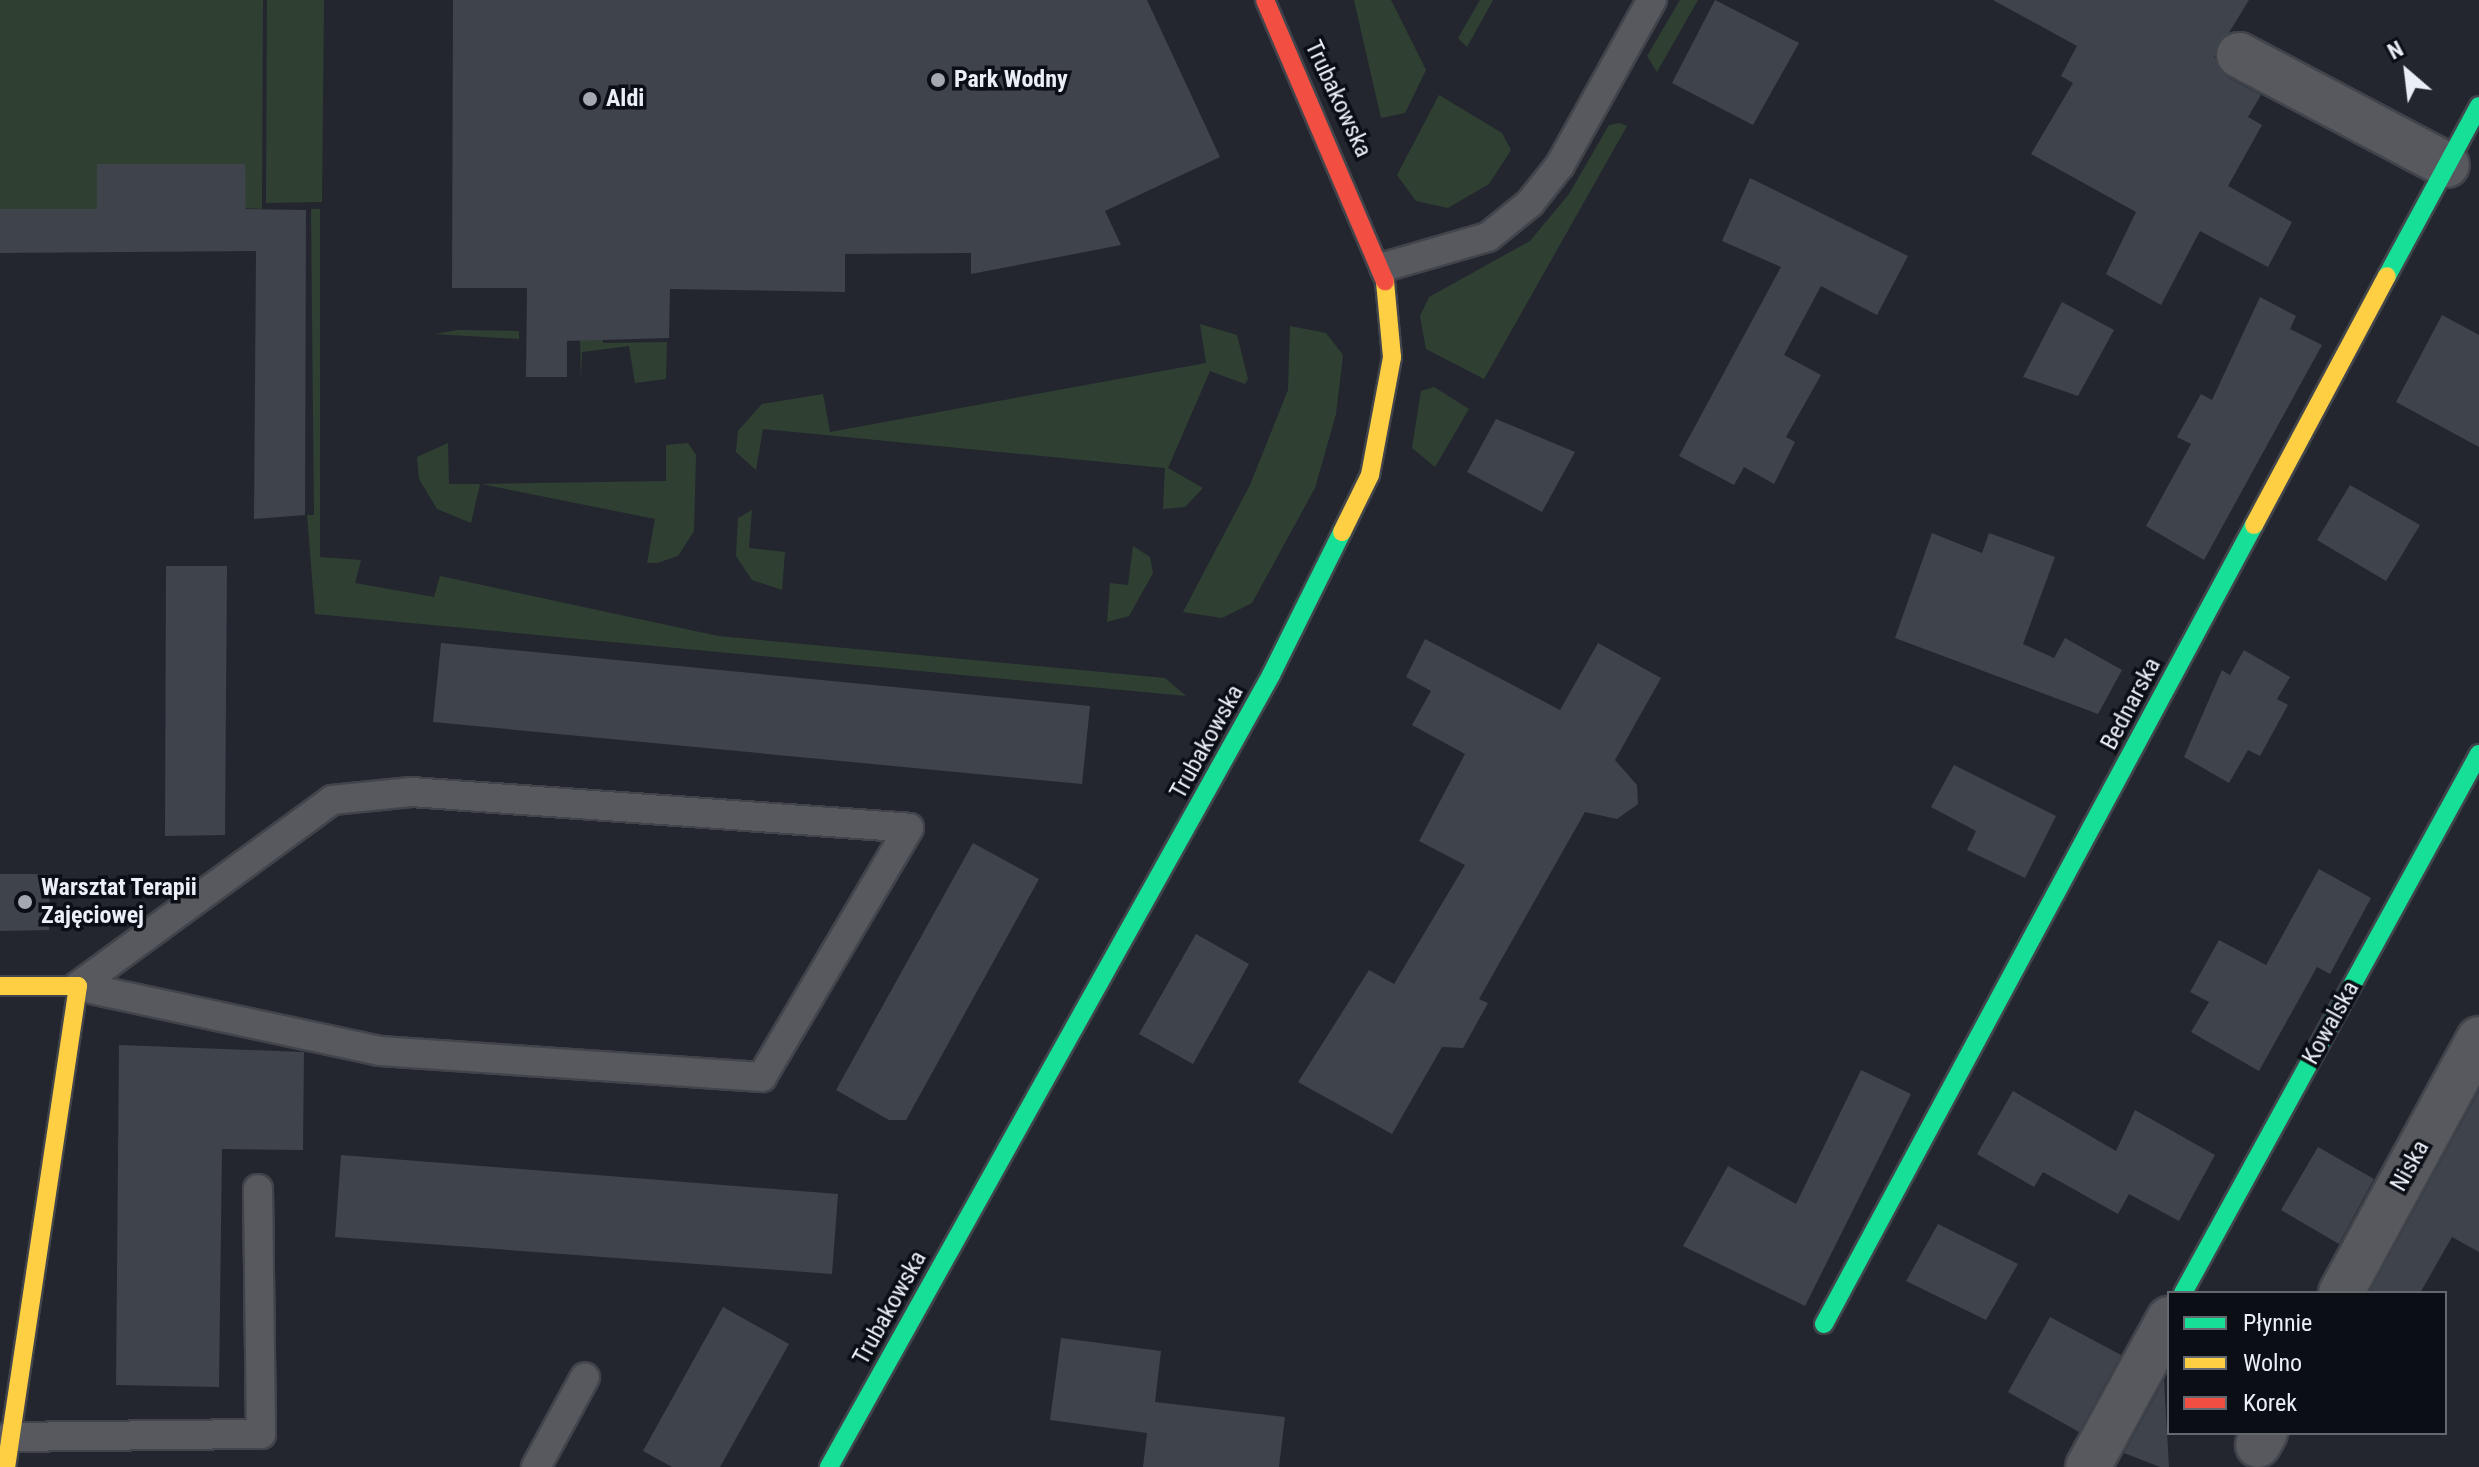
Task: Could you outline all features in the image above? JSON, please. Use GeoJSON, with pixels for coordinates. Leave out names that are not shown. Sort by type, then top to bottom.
{"type":"FeatureCollection","features":[{"type":"Feature","properties":{"kind":"street","name":"Trubakowska"},"geometry":{"type":"LineString","coordinates":[[829,1467],[1271,675],[1353,513],[1388,393],[1393,322],[1384,267],[1265,0]]}},
{"type":"Feature","properties":{"kind":"street"},"geometry":{"type":"LineString","coordinates":[[2239,55],[2447,165]]}},
{"type":"Feature","properties":{"kind":"street","name":"Bednarska"},"geometry":{"type":"LineString","coordinates":[[1824,1324],[2479,106]]}},
{"type":"Feature","properties":{"kind":"street","name":"Kowalska"},"geometry":{"type":"LineString","coordinates":[[2184,1291],[2479,754]]}},
{"type":"Feature","properties":{"kind":"street"},"geometry":{"type":"LineString","coordinates":[[0,986],[78,986],[8,1437],[6,1467]]}},
{"type":"Feature","properties":{"kind":"street","name":"Niska"},"geometry":{"type":"LineString","coordinates":[[2342,1291],[2479,1039]]}},
{"type":"Feature","properties":{"kind":"street"},"geometry":{"type":"LineString","coordinates":[[2088,1467],[2167,1323]]}},
{"type":"Feature","properties":{"kind":"lane"},"geometry":{"type":"LineString","coordinates":[[1384,267],[1488,237],[1530,203],[1560,165],[1652,0]]}},
{"type":"Feature","properties":{"kind":"lane"},"geometry":{"type":"LineString","coordinates":[[411,792],[909,828],[762,1077],[380,1051],[78,986],[332,800],[411,792]]}},
{"type":"Feature","properties":{"kind":"lane"},"geometry":{"type":"LineString","coordinates":[[8,1437],[261,1434],[258,1189]]}},
{"type":"Feature","properties":{"kind":"lane"},"geometry":{"type":"LineString","coordinates":[[536,1467],[585,1377]]}},
{"type":"Feature","properties":{"kind":"green space"},"geometry":{"type":"Polygon","coordinates":[[[0,0],[263,0],[262,209],[246,208],[244,164],[97,164],[97,209],[0,209],[0,0]]]}},
{"type":"Feature","properties":{"kind":"green space"},"geometry":{"type":"Polygon","coordinates":[[[267,0],[324,0],[322,202],[266,203],[267,0]]]}},
{"type":"Feature","properties":{"kind":"green space"},"geometry":{"type":"Polygon","coordinates":[[[1354,0],[1391,0],[1426,70],[1405,113],[1381,118],[1354,0]]]}},
{"type":"Feature","properties":{"kind":"green space"},"geometry":{"type":"Polygon","coordinates":[[[1480,0],[1493,0],[1467,47],[1458,38],[1480,0]]]}},
{"type":"Feature","properties":{"kind":"green space"},"geometry":{"type":"Polygon","coordinates":[[[1680,0],[1698,0],[1657,72],[1647,56],[1680,0]]]}},
{"type":"Feature","properties":{"kind":"green space"},"geometry":{"type":"Polygon","coordinates":[[[1439,95],[1502,133],[1511,150],[1489,184],[1448,208],[1416,201],[1397,175],[1439,95]]]}},
{"type":"Feature","properties":{"kind":"green space"},"geometry":{"type":"Polygon","coordinates":[[[1620,123],[1627,126],[1484,379],[1426,349],[1420,316],[1429,297],[1530,241],[1569,194],[1609,125],[1620,123]]]}},
{"type":"Feature","properties":{"kind":"green space"},"geometry":{"type":"Polygon","coordinates":[[[311,209],[320,209],[320,557],[361,560],[355,583],[434,597],[440,576],[718,636],[1165,678],[1186,696],[315,614],[307,515],[314,515],[311,209]]]}},
{"type":"Feature","properties":{"kind":"green space"},"geometry":{"type":"Polygon","coordinates":[[[1200,324],[1237,335],[1248,379],[1245,384],[1210,371],[1168,468],[1203,488],[1185,507],[1163,509],[1165,468],[763,429],[756,470],[736,452],[738,431],[762,404],[823,394],[830,432],[1206,363],[1200,324]]]}},
{"type":"Feature","properties":{"kind":"green space"},"geometry":{"type":"Polygon","coordinates":[[[1290,326],[1326,333],[1343,355],[1336,414],[1315,488],[1252,603],[1222,618],[1183,612],[1250,485],[1288,390],[1290,326]]]}},
{"type":"Feature","properties":{"kind":"green space"},"geometry":{"type":"Polygon","coordinates":[[[458,330],[519,331],[519,339],[434,334],[458,330]]]}},
{"type":"Feature","properties":{"kind":"green space"},"geometry":{"type":"Polygon","coordinates":[[[602,333],[603,343],[667,342],[666,379],[635,383],[629,346],[582,352],[581,383],[580,334],[602,333]]]}},
{"type":"Feature","properties":{"kind":"green space"},"geometry":{"type":"Polygon","coordinates":[[[1434,387],[1469,409],[1435,467],[1412,448],[1421,391],[1434,387]]]}},
{"type":"Feature","properties":{"kind":"green space"},"geometry":{"type":"Polygon","coordinates":[[[448,443],[449,484],[480,484],[471,523],[437,509],[419,479],[417,457],[448,443]]]}},
{"type":"Feature","properties":{"kind":"green space"},"geometry":{"type":"Polygon","coordinates":[[[688,443],[696,455],[694,531],[678,556],[657,563],[647,563],[655,519],[481,484],[666,481],[666,445],[688,443]]]}},
{"type":"Feature","properties":{"kind":"green space"},"geometry":{"type":"Polygon","coordinates":[[[752,510],[749,548],[785,552],[782,590],[752,580],[736,556],[738,518],[752,510]]]}},
{"type":"Feature","properties":{"kind":"green space"},"geometry":{"type":"Polygon","coordinates":[[[1133,546],[1150,557],[1153,573],[1129,616],[1107,622],[1110,583],[1128,585],[1133,546]]]}},
{"type":"Feature","properties":{"kind":"building","name":"Park Wodny"},"geometry":{"type":"Polygon","coordinates":[[[453,0],[1147,0],[1220,157],[1105,211],[1121,245],[971,274],[971,253],[845,254],[845,292],[670,289],[669,338],[567,341],[567,377],[526,377],[527,288],[452,288],[453,0]]]}},
{"type":"Feature","properties":{"kind":"building"},"geometry":{"type":"Polygon","coordinates":[[[1715,0],[1799,43],[1753,125],[1672,83],[1715,0]]]}},
{"type":"Feature","properties":{"kind":"building"},"geometry":{"type":"Polygon","coordinates":[[[1993,0],[2249,0],[2214,57],[2227,77],[2261,95],[2248,117],[2262,125],[2228,186],[2292,222],[2268,267],[2200,231],[2161,305],[2106,274],[2136,212],[2031,154],[2073,83],[2061,76],[2077,46],[1993,0]]]}},
{"type":"Feature","properties":{"kind":"building"},"geometry":{"type":"Polygon","coordinates":[[[97,164],[245,164],[246,209],[306,210],[305,515],[254,519],[256,251],[0,253],[0,209],[97,209],[97,164]]]}},
{"type":"Feature","properties":{"kind":"building"},"geometry":{"type":"Polygon","coordinates":[[[1750,178],[1908,256],[1877,315],[1821,286],[1784,355],[1821,375],[1786,437],[1795,442],[1774,484],[1744,467],[1734,485],[1679,456],[1781,267],[1722,241],[1750,178]]]}},
{"type":"Feature","properties":{"kind":"building"},"geometry":{"type":"Polygon","coordinates":[[[2260,297],[2296,316],[2290,329],[2322,345],[2204,560],[2146,526],[2191,444],[2177,437],[2201,394],[2212,400],[2260,297]]]}},
{"type":"Feature","properties":{"kind":"building"},"geometry":{"type":"Polygon","coordinates":[[[2062,302],[2114,330],[2078,396],[2023,377],[2062,302]]]}},
{"type":"Feature","properties":{"kind":"building"},"geometry":{"type":"Polygon","coordinates":[[[2442,315],[2479,335],[2479,447],[2396,402],[2442,315]]]}},
{"type":"Feature","properties":{"kind":"building"},"geometry":{"type":"Polygon","coordinates":[[[1496,419],[1575,452],[1542,512],[1467,472],[1496,419]]]}},
{"type":"Feature","properties":{"kind":"building"},"geometry":{"type":"Polygon","coordinates":[[[2350,485],[2420,525],[2386,581],[2317,540],[2350,485]]]}},
{"type":"Feature","properties":{"kind":"building"},"geometry":{"type":"Polygon","coordinates":[[[1932,533],[1982,553],[1989,533],[2055,557],[2023,644],[2054,658],[2065,638],[2122,670],[2098,714],[1895,638],[1932,533]]]}},
{"type":"Feature","properties":{"kind":"building"},"geometry":{"type":"Polygon","coordinates":[[[166,566],[227,566],[225,835],[165,836],[166,566]]]}},
{"type":"Feature","properties":{"kind":"building"},"geometry":{"type":"Polygon","coordinates":[[[1425,639],[1560,710],[1598,643],[1661,678],[1615,760],[1637,785],[1638,804],[1617,819],[1585,812],[1479,999],[1488,1003],[1463,1048],[1442,1047],[1392,1134],[1298,1082],[1369,970],[1394,984],[1465,865],[1419,841],[1465,754],[1412,725],[1431,691],[1406,677],[1425,639]]]}},
{"type":"Feature","properties":{"kind":"building"},"geometry":{"type":"Polygon","coordinates":[[[441,643],[1090,706],[1082,784],[433,722],[441,643]]]}},
{"type":"Feature","properties":{"kind":"building"},"geometry":{"type":"Polygon","coordinates":[[[2244,650],[2290,677],[2277,699],[2288,705],[2260,756],[2248,750],[2229,783],[2184,757],[2222,670],[2230,675],[2244,650]]]}},
{"type":"Feature","properties":{"kind":"building"},"geometry":{"type":"Polygon","coordinates":[[[1954,765],[2056,816],[2025,878],[1967,850],[1976,831],[1931,807],[1954,765]]]}},
{"type":"Feature","properties":{"kind":"building"},"geometry":{"type":"Polygon","coordinates":[[[973,843],[1039,879],[906,1120],[889,1120],[836,1090],[973,843]]]}},
{"type":"Feature","properties":{"kind":"building"},"geometry":{"type":"Polygon","coordinates":[[[2319,869],[2371,898],[2330,974],[2317,967],[2259,1071],[2191,1032],[2209,1002],[2190,992],[2219,940],[2266,965],[2319,869]]]}},
{"type":"Feature","properties":{"kind":"building","name":"Warsztat Terapii Zajęciowej"},"geometry":{"type":"Polygon","coordinates":[[[0,874],[50,874],[49,930],[0,931],[0,874]]]}},
{"type":"Feature","properties":{"kind":"building"},"geometry":{"type":"Polygon","coordinates":[[[1196,934],[1249,964],[1193,1064],[1139,1034],[1196,934]]]}},
{"type":"Feature","properties":{"kind":"building"},"geometry":{"type":"Polygon","coordinates":[[[119,1045],[304,1052],[303,1150],[222,1149],[219,1387],[116,1385],[119,1045]]]}},
{"type":"Feature","properties":{"kind":"building"},"geometry":{"type":"Polygon","coordinates":[[[1861,1070],[1911,1094],[1805,1306],[1683,1246],[1728,1166],[1796,1204],[1861,1070]]]}},
{"type":"Feature","properties":{"kind":"building"},"geometry":{"type":"Polygon","coordinates":[[[2013,1091],[2116,1151],[2135,1110],[2215,1155],[2179,1221],[2129,1194],[2118,1214],[2043,1172],[2034,1187],[1977,1154],[2013,1091]]]}},
{"type":"Feature","properties":{"kind":"building"},"geometry":{"type":"Polygon","coordinates":[[[2479,1091],[2479,1252],[2452,1237],[2421,1291],[2370,1291],[2479,1091]]]}},
{"type":"Feature","properties":{"kind":"building"},"geometry":{"type":"Polygon","coordinates":[[[2318,1147],[2374,1179],[2339,1244],[2281,1210],[2318,1147]]]}},
{"type":"Feature","properties":{"kind":"building"},"geometry":{"type":"Polygon","coordinates":[[[341,1155],[838,1194],[832,1274],[335,1237],[341,1155]]]}},
{"type":"Feature","properties":{"kind":"building"},"geometry":{"type":"Polygon","coordinates":[[[1938,1224],[2018,1264],[1986,1320],[1906,1281],[1938,1224]]]}},
{"type":"Feature","properties":{"kind":"building"},"geometry":{"type":"Polygon","coordinates":[[[723,1307],[789,1344],[720,1467],[672,1467],[643,1451],[723,1307]]]}},
{"type":"Feature","properties":{"kind":"building"},"geometry":{"type":"Polygon","coordinates":[[[2050,1317],[2121,1355],[2079,1432],[2008,1392],[2050,1317]]]}},
{"type":"Feature","properties":{"kind":"building"},"geometry":{"type":"Polygon","coordinates":[[[1061,1338],[1161,1351],[1155,1402],[1285,1417],[1279,1467],[1143,1467],[1147,1433],[1050,1420],[1061,1338]]]}},
{"type":"Feature","properties":{"kind":"building"},"geometry":{"type":"Polygon","coordinates":[[[2164,1380],[2169,1467],[2160,1467],[2124,1453],[2164,1380]]]}},
{"type":"Feature","properties":{"kind":"traffic: fast"},"geometry":{"type":"LineString","coordinates":[[2387,276],[2479,106]]}},
{"type":"Feature","properties":{"kind":"traffic: fast"},"geometry":{"type":"LineString","coordinates":[[1824,1324],[2254,525]]}},
{"type":"Feature","properties":{"kind":"traffic: fast"},"geometry":{"type":"LineString","coordinates":[[829,1467],[1271,675],[1342,532]]}},
{"type":"Feature","properties":{"kind":"traffic: fast"},"geometry":{"type":"LineString","coordinates":[[2184,1291],[2479,754]]}},
{"type":"Feature","properties":{"kind":"traffic: slow"},"geometry":{"type":"LineString","coordinates":[[2254,525],[2387,276]]}},
{"type":"Feature","properties":{"kind":"traffic: slow"},"geometry":{"type":"LineString","coordinates":[[1342,532],[1370,475],[1392,357],[1385,281]]}},
{"type":"Feature","properties":{"kind":"traffic: slow"},"geometry":{"type":"LineString","coordinates":[[0,986],[78,986],[6,1467]]}},
{"type":"Feature","properties":{"kind":"traffic: jam"},"geometry":{"type":"LineString","coordinates":[[1265,0],[1385,281]]}},
{"type":"Feature","properties":{"kind":"place","name":"Park Wodny"},"geometry":{"type":"Point","coordinates":[938,80]}},
{"type":"Feature","properties":{"kind":"place","name":"Aldi"},"geometry":{"type":"Point","coordinates":[590,99]}},
{"type":"Feature","properties":{"kind":"place","name":"Warsztat Terapii Zajęciowej"},"geometry":{"type":"Point","coordinates":[25,902]}}]}
